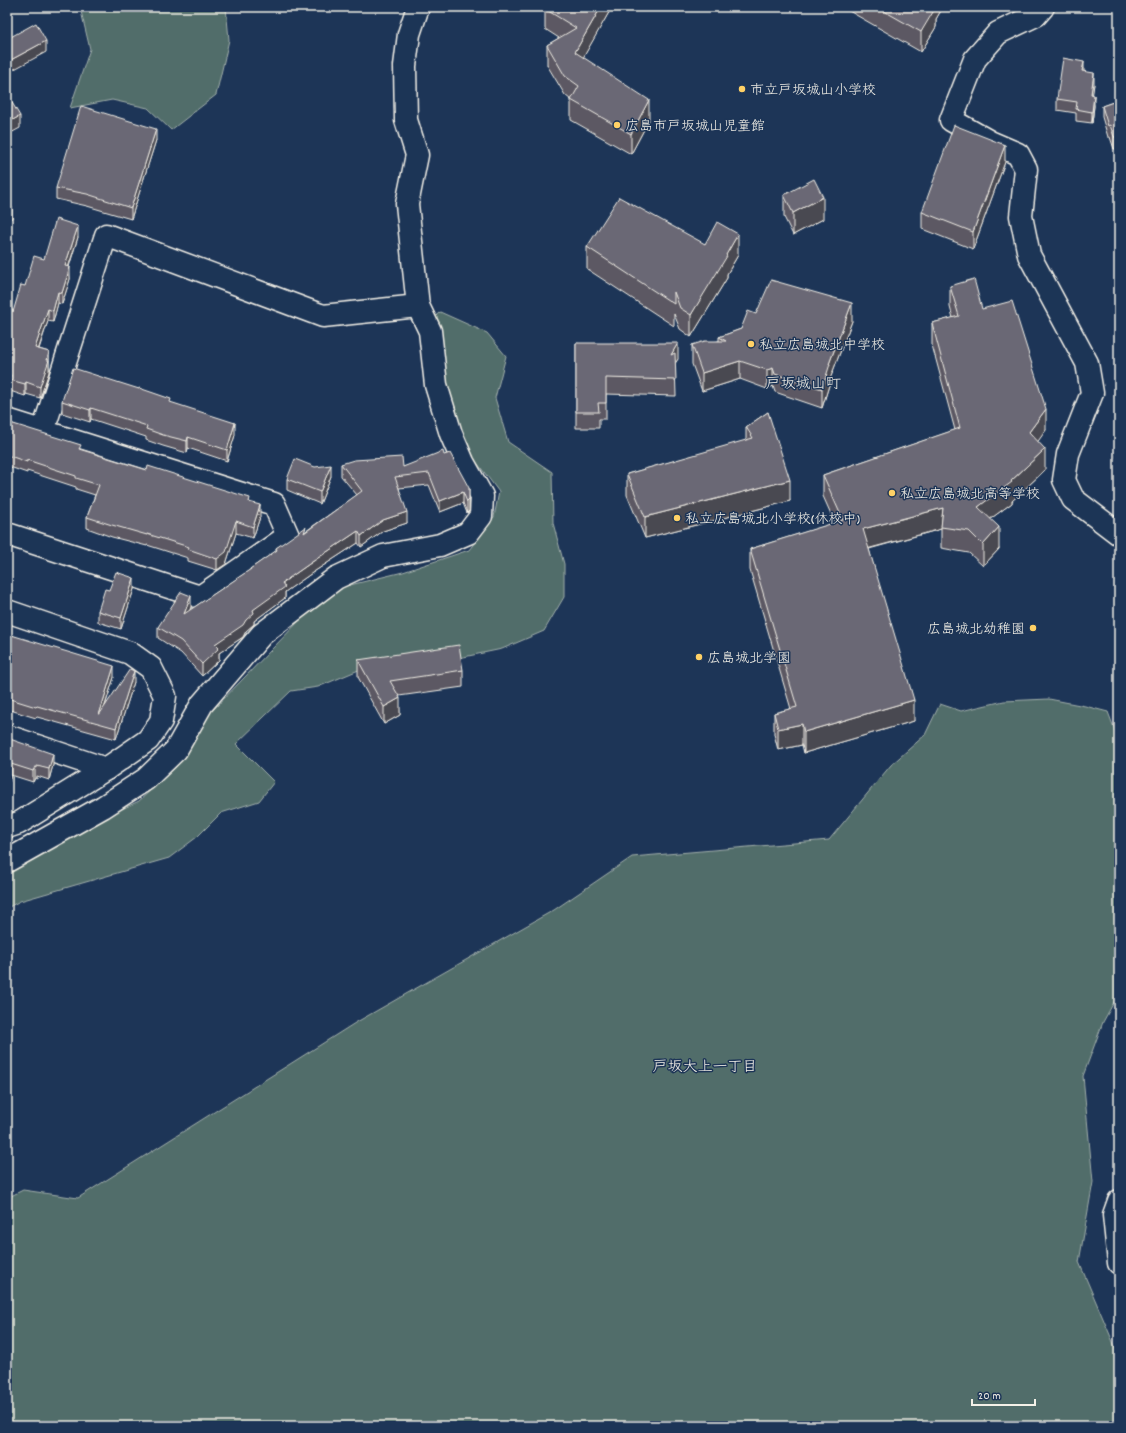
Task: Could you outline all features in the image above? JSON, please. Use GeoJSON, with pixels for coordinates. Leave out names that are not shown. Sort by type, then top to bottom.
{"type":"FeatureCollection","features":[{"type":"Feature","properties":{"kind":"street"},"geometry":{"type":"LineString","coordinates":[[7,861],[103,807],[146,778],[176,750],[202,704],[262,634],[336,578],[383,556],[440,545],[468,533],[482,516],[482,496],[463,462],[450,434],[436,385],[430,331],[418,306],[407,204],[417,155],[406,120],[405,66],[409,34],[418,7]]}},
{"type":"Feature","properties":{"kind":"street"},"geometry":{"type":"LineString","coordinates":[[1043,7],[1036,15],[998,33],[975,59],[951,120],[990,142],[1018,154],[1026,169],[1021,216],[1029,255],[1087,363],[1092,393],[1068,454],[1064,480],[1073,499],[1119,534]]}},
{"type":"Feature","properties":{"kind":"street"},"geometry":{"type":"LineString","coordinates":[[43,431],[106,235],[323,316],[418,306]]}},
{"type":"Feature","properties":{"kind":"street"},"geometry":{"type":"LineString","coordinates":[[7,420],[274,504],[288,536],[200,597],[7,534]]}},
{"type":"Feature","properties":{"kind":"street"},"geometry":{"type":"LineString","coordinates":[[7,611],[130,653],[151,668],[165,696],[160,721],[148,740],[106,769],[18,823],[7,827]]}},
{"type":"Feature","properties":{"kind":"street"},"geometry":{"type":"LineString","coordinates":[[7,736],[106,769]]}},
{"type":"Feature","properties":{"kind":"street"},"geometry":{"type":"LineString","coordinates":[[1119,1201],[1114,1215],[1119,1263]]}},
{"type":"Feature","properties":{"kind":"green space"},"geometry":{"type":"Polygon","coordinates":[[[80,7],[226,7],[229,40],[216,95],[171,130],[148,108],[112,100],[70,108],[90,49],[80,7]]]}},
{"type":"Feature","properties":{"kind":"green space"},"geometry":{"type":"Polygon","coordinates":[[[440,312],[487,333],[506,356],[495,398],[508,442],[552,472],[553,523],[564,564],[564,597],[544,631],[502,649],[430,664],[361,669],[318,687],[291,691],[236,744],[274,782],[259,801],[221,813],[197,837],[169,858],[20,901],[7,908],[7,873],[67,835],[139,801],[176,767],[211,712],[302,618],[342,587],[403,572],[469,550],[494,517],[499,492],[472,456],[448,402],[429,322],[440,312]]]}},
{"type":"Feature","properties":{"kind":"green space"},"geometry":{"type":"Polygon","coordinates":[[[1049,699],[1108,712],[1119,741],[1119,993],[1103,1022],[1083,1076],[1093,1182],[1079,1262],[1119,1356],[1119,1426],[7,1426],[7,1198],[23,1190],[78,1198],[355,1023],[554,910],[632,857],[829,840],[891,765],[925,735],[940,704],[961,711],[1004,701],[1049,699]]]}},
{"type":"Feature","properties":{"kind":"building"},"geometry":{"type":"Polygon","coordinates":[[[546,7],[601,7],[575,52],[649,100],[631,134],[571,100],[579,86],[565,76],[547,45],[576,28],[545,9],[546,7]]]}},
{"type":"Feature","properties":{"kind":"building"},"geometry":{"type":"Polygon","coordinates":[[[877,7],[936,7],[921,32],[877,7]]]}},
{"type":"Feature","properties":{"kind":"building"},"geometry":{"type":"Polygon","coordinates":[[[36,23],[46,41],[7,62],[7,39],[36,23]]]}},
{"type":"Feature","properties":{"kind":"building"},"geometry":{"type":"Polygon","coordinates":[[[1063,58],[1084,62],[1082,71],[1094,73],[1091,94],[1094,95],[1092,112],[1076,109],[1077,102],[1057,99],[1063,58]]]}},
{"type":"Feature","properties":{"kind":"building"},"geometry":{"type":"Polygon","coordinates":[[[1119,100],[1119,136],[1114,137],[1110,125],[1108,126],[1102,106],[1119,100]]]}},
{"type":"Feature","properties":{"kind":"building"},"geometry":{"type":"Polygon","coordinates":[[[11,101],[20,116],[7,123],[7,103],[11,101]]]}},
{"type":"Feature","properties":{"kind":"building"},"geometry":{"type":"Polygon","coordinates":[[[81,106],[156,129],[131,208],[87,194],[56,188],[81,106]]]}},
{"type":"Feature","properties":{"kind":"building"},"geometry":{"type":"Polygon","coordinates":[[[954,125],[1005,145],[973,232],[922,212],[954,125]]]}},
{"type":"Feature","properties":{"kind":"building"},"geometry":{"type":"Polygon","coordinates":[[[814,179],[823,197],[793,213],[784,195],[814,179]]]}},
{"type":"Feature","properties":{"kind":"building"},"geometry":{"type":"Polygon","coordinates":[[[619,197],[705,244],[717,222],[738,234],[726,255],[727,256],[691,315],[680,308],[674,292],[674,304],[587,247],[619,197]]]}},
{"type":"Feature","properties":{"kind":"building"},"geometry":{"type":"Polygon","coordinates":[[[56,219],[78,226],[65,266],[70,267],[62,293],[58,292],[53,311],[48,309],[35,348],[49,352],[47,360],[49,360],[40,387],[26,382],[25,384],[10,380],[11,375],[7,374],[7,319],[11,308],[13,312],[21,285],[25,286],[34,256],[44,259],[56,219]]]}},
{"type":"Feature","properties":{"kind":"building"},"geometry":{"type":"Polygon","coordinates":[[[974,279],[982,309],[1012,301],[1046,409],[1029,432],[1045,449],[1011,481],[1012,482],[978,507],[999,527],[983,545],[969,531],[941,527],[943,508],[863,529],[914,700],[804,732],[802,724],[778,729],[774,713],[797,707],[750,549],[843,520],[823,475],[960,428],[932,323],[959,316],[950,286],[974,279]]]}},
{"type":"Feature","properties":{"kind":"building"},"geometry":{"type":"Polygon","coordinates":[[[771,280],[852,303],[829,364],[822,389],[775,374],[773,368],[767,370],[740,361],[702,373],[692,345],[705,341],[726,341],[719,337],[741,329],[748,311],[756,314],[771,280]]]}},
{"type":"Feature","properties":{"kind":"building"},"geometry":{"type":"Polygon","coordinates":[[[576,343],[678,343],[671,355],[675,353],[676,380],[606,378],[606,403],[598,403],[599,412],[576,412],[576,343]]]}},
{"type":"Feature","properties":{"kind":"building"},"geometry":{"type":"Polygon","coordinates":[[[73,368],[139,388],[171,399],[170,402],[235,423],[227,450],[188,437],[187,441],[163,435],[146,429],[147,426],[91,408],[90,410],[62,401],[73,368]]]}},
{"type":"Feature","properties":{"kind":"building"},"geometry":{"type":"Polygon","coordinates":[[[768,412],[790,480],[645,517],[627,474],[753,438],[746,427],[768,412]]]}},
{"type":"Feature","properties":{"kind":"building"},"geometry":{"type":"Polygon","coordinates":[[[7,422],[81,445],[79,449],[147,470],[148,466],[250,498],[249,502],[260,505],[253,527],[236,521],[226,552],[217,559],[188,549],[189,547],[87,517],[99,485],[27,460],[27,462],[7,455],[7,422]]]}},
{"type":"Feature","properties":{"kind":"building"},"geometry":{"type":"Polygon","coordinates":[[[443,451],[444,455],[450,453],[469,488],[469,500],[467,502],[463,492],[440,501],[429,473],[395,477],[407,512],[383,520],[361,536],[358,531],[282,583],[285,587],[253,610],[254,613],[243,625],[215,644],[219,648],[202,664],[181,641],[158,627],[181,592],[191,596],[184,614],[251,569],[277,550],[276,548],[306,527],[304,533],[362,491],[341,464],[354,460],[402,457],[403,467],[443,451]]]}},
{"type":"Feature","properties":{"kind":"building"},"geometry":{"type":"Polygon","coordinates":[[[295,459],[315,467],[331,465],[320,492],[287,479],[295,459]]]}},
{"type":"Feature","properties":{"kind":"building"},"geometry":{"type":"Polygon","coordinates":[[[116,572],[134,578],[121,618],[98,611],[105,589],[109,590],[116,572]]]}},
{"type":"Feature","properties":{"kind":"building"},"geometry":{"type":"Polygon","coordinates":[[[7,631],[9,632],[8,634],[114,666],[99,715],[130,669],[134,671],[116,728],[7,698],[7,631]]]}},
{"type":"Feature","properties":{"kind":"building"},"geometry":{"type":"Polygon","coordinates":[[[459,645],[463,670],[390,681],[400,698],[384,707],[358,660],[459,645]]]}},
{"type":"Feature","properties":{"kind":"building"},"geometry":{"type":"Polygon","coordinates":[[[7,738],[53,754],[49,769],[37,766],[37,768],[35,767],[33,771],[11,764],[7,776],[7,738]]]}},
{"type":"Feature","properties":{"kind":"place","name":"市立戸坂城山小学校"},"geometry":{"type":"Point","coordinates":[742,89]}},
{"type":"Feature","properties":{"kind":"place","name":"広島市戸坂城山児童館"},"geometry":{"type":"Point","coordinates":[617,125]}},
{"type":"Feature","properties":{"kind":"place","name":"私立広島城北中学校"},"geometry":{"type":"Point","coordinates":[751,344]}},
{"type":"Feature","properties":{"kind":"place","name":"私立広島城北高等学校"},"geometry":{"type":"Point","coordinates":[892,493]}},
{"type":"Feature","properties":{"kind":"place","name":"私立広島城北小学校(休校中)"},"geometry":{"type":"Point","coordinates":[677,518]}},
{"type":"Feature","properties":{"kind":"place","name":"広島城北幼稚園"},"geometry":{"type":"Point","coordinates":[1033,628]}},
{"type":"Feature","properties":{"kind":"place","name":"広島城北学園"},"geometry":{"type":"Point","coordinates":[699,657]}},
{"type":"Feature","properties":{"kind":"district","name":"戸坂城山町"},"geometry":{"type":"Point","coordinates":[803,383]}},
{"type":"Feature","properties":{"kind":"district","name":"戸坂大上一丁目"},"geometry":{"type":"Point","coordinates":[705,1066]}}]}
